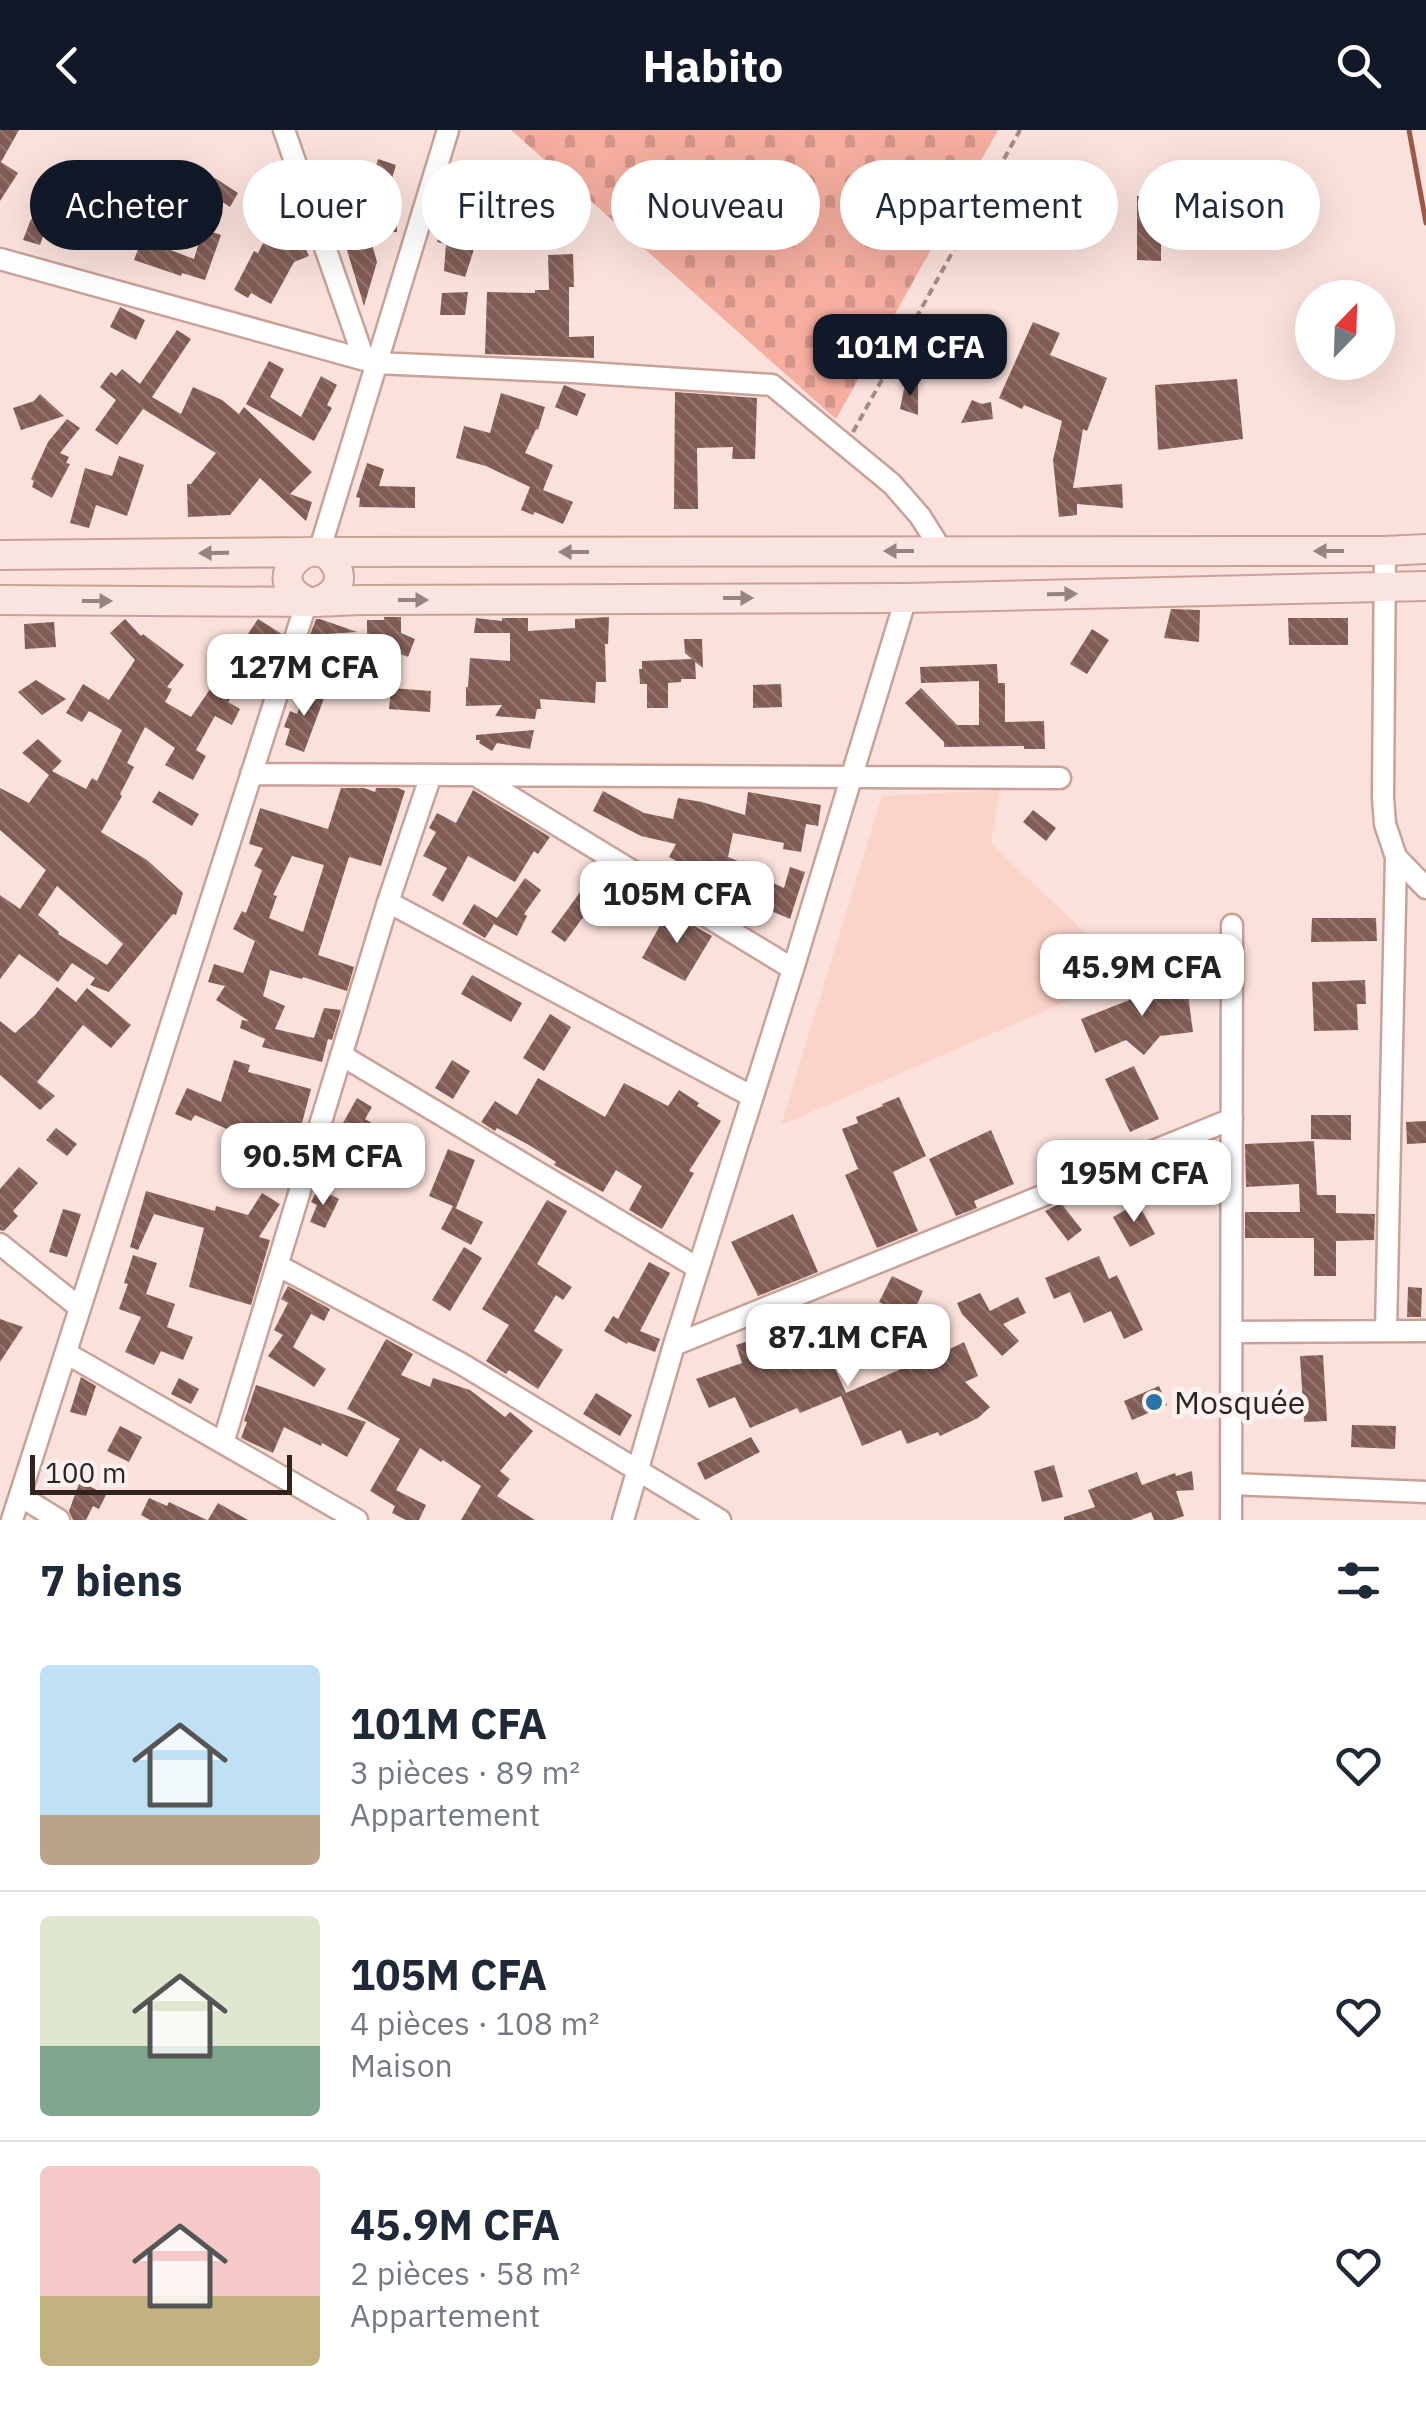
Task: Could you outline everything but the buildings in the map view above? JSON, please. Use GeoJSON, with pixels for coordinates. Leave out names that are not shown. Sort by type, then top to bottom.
{"type":"FeatureCollection","features":[{"type":"Feature","properties":{"kind":"street"},"geometry":{"type":"LineString","coordinates":[[284,130],[370,361]]}},
{"type":"Feature","properties":{"kind":"street"},"geometry":{"type":"LineString","coordinates":[[315,552],[370,361],[448,130]]}},
{"type":"Feature","properties":{"kind":"street"},"geometry":{"type":"LineString","coordinates":[[0,259],[370,361],[772,386],[892,484],[942,550]]}},
{"type":"Feature","properties":{"kind":"street"},"geometry":{"type":"LineString","coordinates":[[0,555],[1426,548]]}},
{"type":"Feature","properties":{"kind":"street"},"geometry":{"type":"LineString","coordinates":[[1385,551],[1382,798],[1385,824],[1396,856],[1386,1331]]}},
{"type":"Feature","properties":{"kind":"street"},"geometry":{"type":"LineString","coordinates":[[311,602],[323,600],[335,590],[339,575],[333,561],[315,552]]}},
{"type":"Feature","properties":{"kind":"street"},"geometry":{"type":"LineString","coordinates":[[0,600],[906,598],[1426,586]]}},
{"type":"Feature","properties":{"kind":"street"},"geometry":{"type":"LineString","coordinates":[[623,1520],[906,598]]}},
{"type":"Feature","properties":{"kind":"street"},"geometry":{"type":"LineString","coordinates":[[12,1520],[251,774],[311,602]]}},
{"type":"Feature","properties":{"kind":"street"},"geometry":{"type":"LineString","coordinates":[[251,774],[1060,778]]}},
{"type":"Feature","properties":{"kind":"street"},"geometry":{"type":"LineString","coordinates":[[223,1443],[388,902],[431,775]]}},
{"type":"Feature","properties":{"kind":"street"},"geometry":{"type":"LineString","coordinates":[[474,775],[793,969]]}},
{"type":"Feature","properties":{"kind":"street"},"geometry":{"type":"LineString","coordinates":[[1396,856],[1426,888]]}},
{"type":"Feature","properties":{"kind":"street"},"geometry":{"type":"LineString","coordinates":[[388,902],[751,1096]]}},
{"type":"Feature","properties":{"kind":"street"},"geometry":{"type":"LineString","coordinates":[[1232,925],[1232,1520]]}},
{"type":"Feature","properties":{"kind":"street"},"geometry":{"type":"LineString","coordinates":[[342,1056],[698,1268]]}},
{"type":"Feature","properties":{"kind":"street"},"geometry":{"type":"LineString","coordinates":[[674,1345],[1232,1119]]}},
{"type":"Feature","properties":{"kind":"street"},"geometry":{"type":"LineString","coordinates":[[0,1244],[80,1308]]}},
{"type":"Feature","properties":{"kind":"street"},"geometry":{"type":"LineString","coordinates":[[279,1266],[460,1363],[720,1520]]}},
{"type":"Feature","properties":{"kind":"street"},"geometry":{"type":"LineString","coordinates":[[1232,1332],[1426,1331]]}},
{"type":"Feature","properties":{"kind":"street"},"geometry":{"type":"LineString","coordinates":[[66,1352],[357,1520]]}},
{"type":"Feature","properties":{"kind":"street"},"geometry":{"type":"LineString","coordinates":[[1232,1484],[1426,1492]]}},
{"type":"Feature","properties":{"kind":"street"},"geometry":{"type":"LineString","coordinates":[[20,1496],[59,1520]]}},
{"type":"Feature","properties":{"kind":"path"},"geometry":{"type":"LineString","coordinates":[[846,445],[1020,130]]}},
{"type":"Feature","properties":{"kind":"shaded area"},"geometry":{"type":"Polygon","coordinates":[[[1000,790],[991,844],[1130,974],[781,1125],[882,796],[1000,790]]]}},
{"type":"Feature","properties":{"kind":"green space"},"geometry":{"type":"Polygon","coordinates":[[[511,130],[998,130],[981,160],[840,160],[840,250],[931,250],[836,419],[646,250],[820,250],[820,160],[611,160],[611,219],[591,201],[591,160],[545,160],[511,130]]]}},
{"type":"Feature","properties":{"kind":"waterway"},"geometry":{"type":"LineString","coordinates":[[1409,130],[1426,223]]}},
{"type":"Feature","properties":{"kind":"place","name":"Mosquée"},"geometry":{"type":"Point","coordinates":[1154,1402]}}]}
